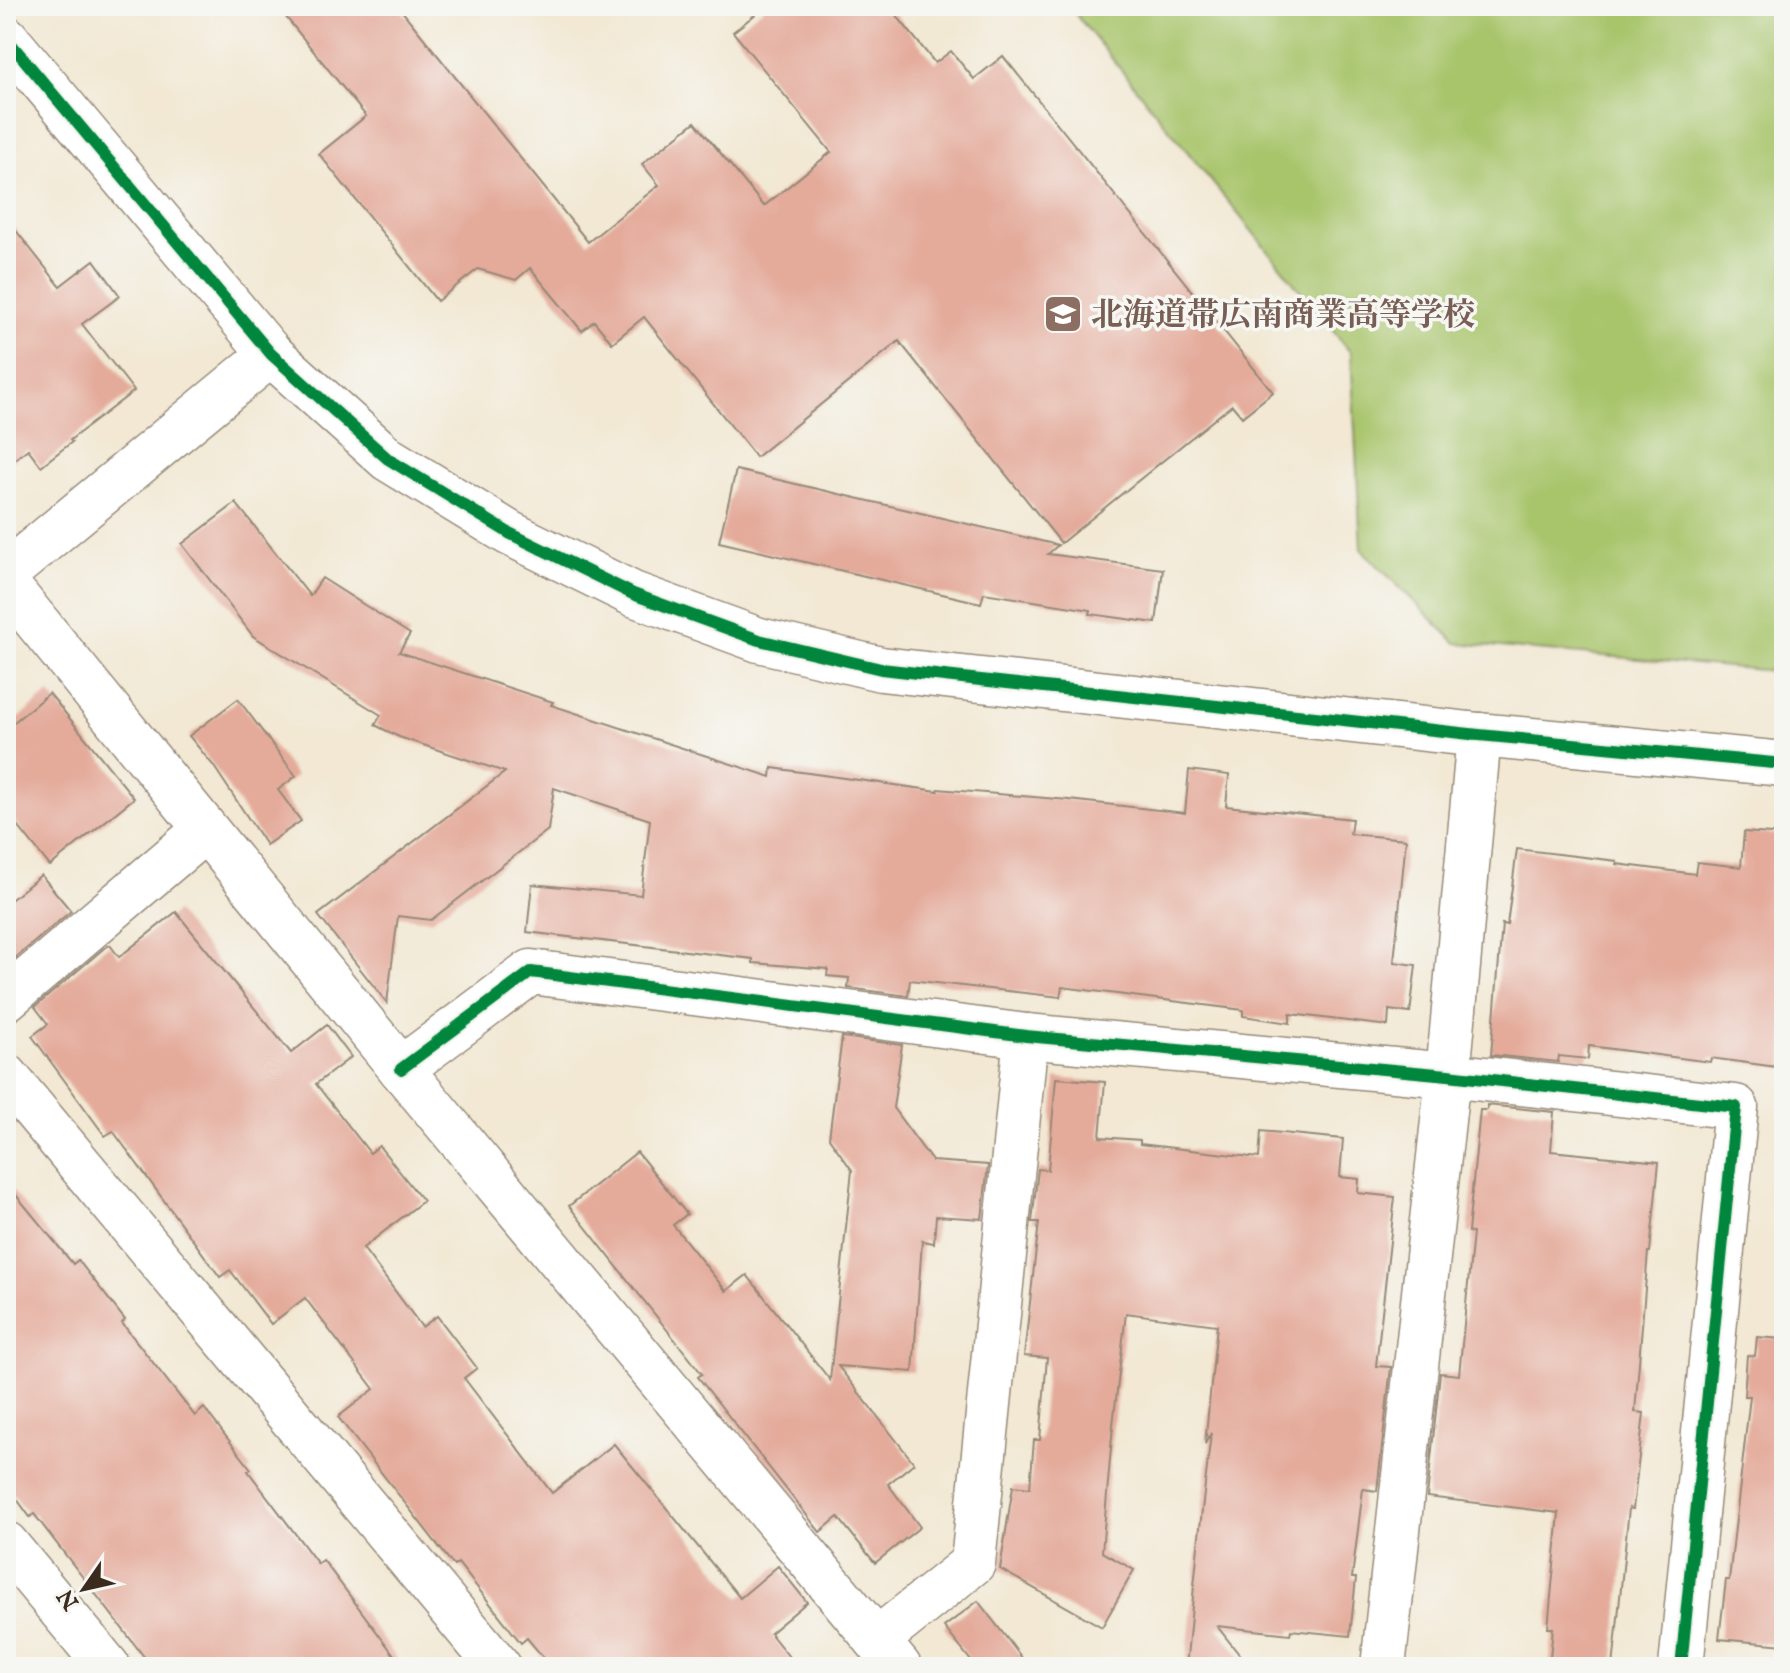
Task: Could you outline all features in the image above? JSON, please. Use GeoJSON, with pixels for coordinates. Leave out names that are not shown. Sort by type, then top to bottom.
{"type":"FeatureCollection","features":[{"type":"Feature","properties":{"kind":"street"},"geometry":{"type":"LineString","coordinates":[[6,38],[271,354],[388,459],[509,533],[633,594],[759,640],[881,669],[1479,735],[1784,764]]}},
{"type":"Feature","properties":{"kind":"street"},"geometry":{"type":"LineString","coordinates":[[6,573],[271,354]]}},
{"type":"Feature","properties":{"kind":"street"},"geometry":{"type":"LineString","coordinates":[[6,584],[401,1069],[888,1654],[973,1563],[1026,1036]]}},
{"type":"Feature","properties":{"kind":"street"},"geometry":{"type":"LineString","coordinates":[[1383,1667],[1448,1075],[1479,735]]}},
{"type":"Feature","properties":{"kind":"street"},"geometry":{"type":"LineString","coordinates":[[6,999],[205,830]]}},
{"type":"Feature","properties":{"kind":"street"},"geometry":{"type":"LineString","coordinates":[[401,1069],[531,972],[1026,1036],[1448,1075],[1736,1107],[1681,1667]]}},
{"type":"Feature","properties":{"kind":"street"},"geometry":{"type":"LineString","coordinates":[[6,1076],[499,1667]]}},
{"type":"Feature","properties":{"kind":"street"},"geometry":{"type":"LineString","coordinates":[[6,1544],[108,1667]]}},
{"type":"Feature","properties":{"kind":"green space"},"geometry":{"type":"Polygon","coordinates":[[[1069,6],[1784,6],[1784,672],[1456,643],[1361,549],[1351,353],[1069,6]]]}},
{"type":"Feature","properties":{"kind":"building"},"geometry":{"type":"Polygon","coordinates":[[[277,6],[398,6],[588,242],[659,185],[642,164],[695,122],[764,206],[831,152],[733,32],[766,6],[889,6],[935,63],[951,51],[974,79],[1003,56],[1273,392],[1242,417],[1232,405],[1061,543],[899,341],[756,457],[644,317],[612,343],[594,321],[582,331],[530,268],[516,280],[478,269],[437,301],[319,154],[366,116],[277,6]]]}},
{"type":"Feature","properties":{"kind":"building"},"geometry":{"type":"Polygon","coordinates":[[[6,218],[60,286],[94,260],[120,296],[82,324],[134,391],[41,466],[28,449],[6,466],[6,218]]]}},
{"type":"Feature","properties":{"kind":"building"},"geometry":{"type":"Polygon","coordinates":[[[736,470],[1058,545],[1048,554],[1163,569],[1156,623],[1090,614],[1091,610],[984,593],[981,603],[719,542],[736,470]]]}},
{"type":"Feature","properties":{"kind":"building"},"geometry":{"type":"Polygon","coordinates":[[[236,503],[310,596],[322,578],[410,634],[399,652],[771,777],[772,768],[938,791],[1069,800],[1185,813],[1189,770],[1229,775],[1226,806],[1352,819],[1350,834],[1406,839],[1394,962],[1416,965],[1410,1013],[1389,1010],[1388,1026],[1290,1014],[1290,1023],[1243,1016],[1243,1010],[1062,987],[1060,997],[910,980],[908,996],[848,988],[849,978],[827,976],[828,969],[753,963],[753,959],[527,932],[532,884],[641,895],[650,820],[554,788],[548,830],[431,920],[398,916],[387,1003],[318,915],[505,772],[399,737],[375,725],[381,715],[253,636],[182,544],[236,503]]]}},
{"type":"Feature","properties":{"kind":"building"},"geometry":{"type":"Polygon","coordinates":[[[49,693],[134,798],[50,866],[6,811],[6,729],[49,693]]]}},
{"type":"Feature","properties":{"kind":"building"},"geometry":{"type":"Polygon","coordinates":[[[238,699],[296,776],[278,790],[301,821],[266,845],[213,765],[189,736],[238,699]]]}},
{"type":"Feature","properties":{"kind":"building"},"geometry":{"type":"Polygon","coordinates":[[[1744,832],[1784,835],[1780,907],[1784,907],[1784,1068],[1589,1046],[1588,1059],[1559,1056],[1558,1062],[1491,1055],[1502,924],[1507,925],[1517,849],[1695,874],[1697,862],[1741,867],[1744,832]]]}},
{"type":"Feature","properties":{"kind":"building"},"geometry":{"type":"Polygon","coordinates":[[[41,875],[71,911],[6,966],[6,904],[41,875]]]}},
{"type":"Feature","properties":{"kind":"building"},"geometry":{"type":"Polygon","coordinates":[[[176,912],[291,1053],[327,1025],[351,1057],[316,1084],[370,1153],[379,1146],[423,1201],[363,1248],[422,1327],[437,1316],[477,1368],[464,1378],[552,1493],[614,1444],[740,1598],[778,1566],[807,1602],[770,1633],[797,1667],[551,1667],[527,1638],[521,1643],[458,1563],[454,1566],[338,1417],[374,1389],[305,1298],[271,1324],[230,1270],[220,1277],[113,1131],[105,1136],[32,1036],[48,1024],[35,1007],[103,949],[110,945],[119,957],[176,912]]]}},
{"type":"Feature","properties":{"kind":"building"},"geometry":{"type":"Polygon","coordinates":[[[842,1037],[902,1045],[893,1108],[932,1161],[988,1165],[982,1219],[936,1216],[934,1243],[922,1241],[913,1372],[838,1366],[914,1463],[888,1484],[920,1527],[875,1563],[838,1517],[820,1532],[698,1377],[702,1374],[569,1206],[637,1152],[687,1214],[673,1225],[726,1291],[747,1275],[830,1380],[852,1170],[829,1138],[842,1037]]]}},
{"type":"Feature","properties":{"kind":"building"},"geometry":{"type":"Polygon","coordinates":[[[1056,1078],[1105,1082],[1100,1137],[1259,1158],[1261,1131],[1343,1139],[1340,1177],[1359,1179],[1358,1193],[1395,1197],[1376,1366],[1391,1367],[1377,1491],[1363,1489],[1352,1578],[1356,1578],[1350,1636],[1291,1630],[1290,1634],[1217,1626],[1249,1667],[1186,1667],[1211,1433],[1205,1444],[1217,1325],[1126,1313],[1102,1552],[1134,1570],[1102,1627],[1000,1569],[1013,1486],[1030,1488],[1034,1440],[1040,1440],[1047,1358],[1024,1356],[1039,1222],[1032,1222],[1038,1169],[1048,1170],[1056,1078]]]}},
{"type":"Feature","properties":{"kind":"building"},"geometry":{"type":"Polygon","coordinates":[[[1487,1105],[1554,1112],[1551,1151],[1659,1162],[1635,1412],[1644,1413],[1633,1509],[1629,1508],[1613,1667],[1549,1667],[1553,1628],[1548,1628],[1559,1513],[1427,1497],[1440,1373],[1459,1375],[1473,1233],[1468,1232],[1480,1110],[1487,1110],[1487,1105]]]}},
{"type":"Feature","properties":{"kind":"building"},"geometry":{"type":"Polygon","coordinates":[[[6,1183],[73,1264],[78,1260],[125,1320],[122,1323],[195,1416],[204,1408],[318,1564],[323,1560],[403,1667],[152,1667],[34,1514],[30,1517],[6,1484],[6,1183]]]}},
{"type":"Feature","properties":{"kind":"building"},"geometry":{"type":"Polygon","coordinates":[[[1757,1337],[1784,1339],[1784,1645],[1719,1639],[1726,1580],[1729,1580],[1750,1396],[1744,1396],[1747,1355],[1755,1356],[1757,1337]]]}},
{"type":"Feature","properties":{"kind":"building"},"geometry":{"type":"Polygon","coordinates":[[[978,1601],[1029,1667],[976,1667],[944,1627],[978,1601]]]}},
{"type":"Feature","properties":{"kind":"cycle path"},"geometry":{"type":"LineString","coordinates":[[6,38],[271,354],[388,459],[509,533],[633,594],[759,640],[881,669],[1479,735],[1784,764]]}},
{"type":"Feature","properties":{"kind":"cycle path"},"geometry":{"type":"LineString","coordinates":[[401,1069],[531,972],[1026,1036],[1448,1075],[1736,1107],[1681,1667]]}},
{"type":"Feature","properties":{"kind":"place","name":"北海道帯広南商業高等学校"},"geometry":{"type":"Point","coordinates":[1063,314]}}]}
